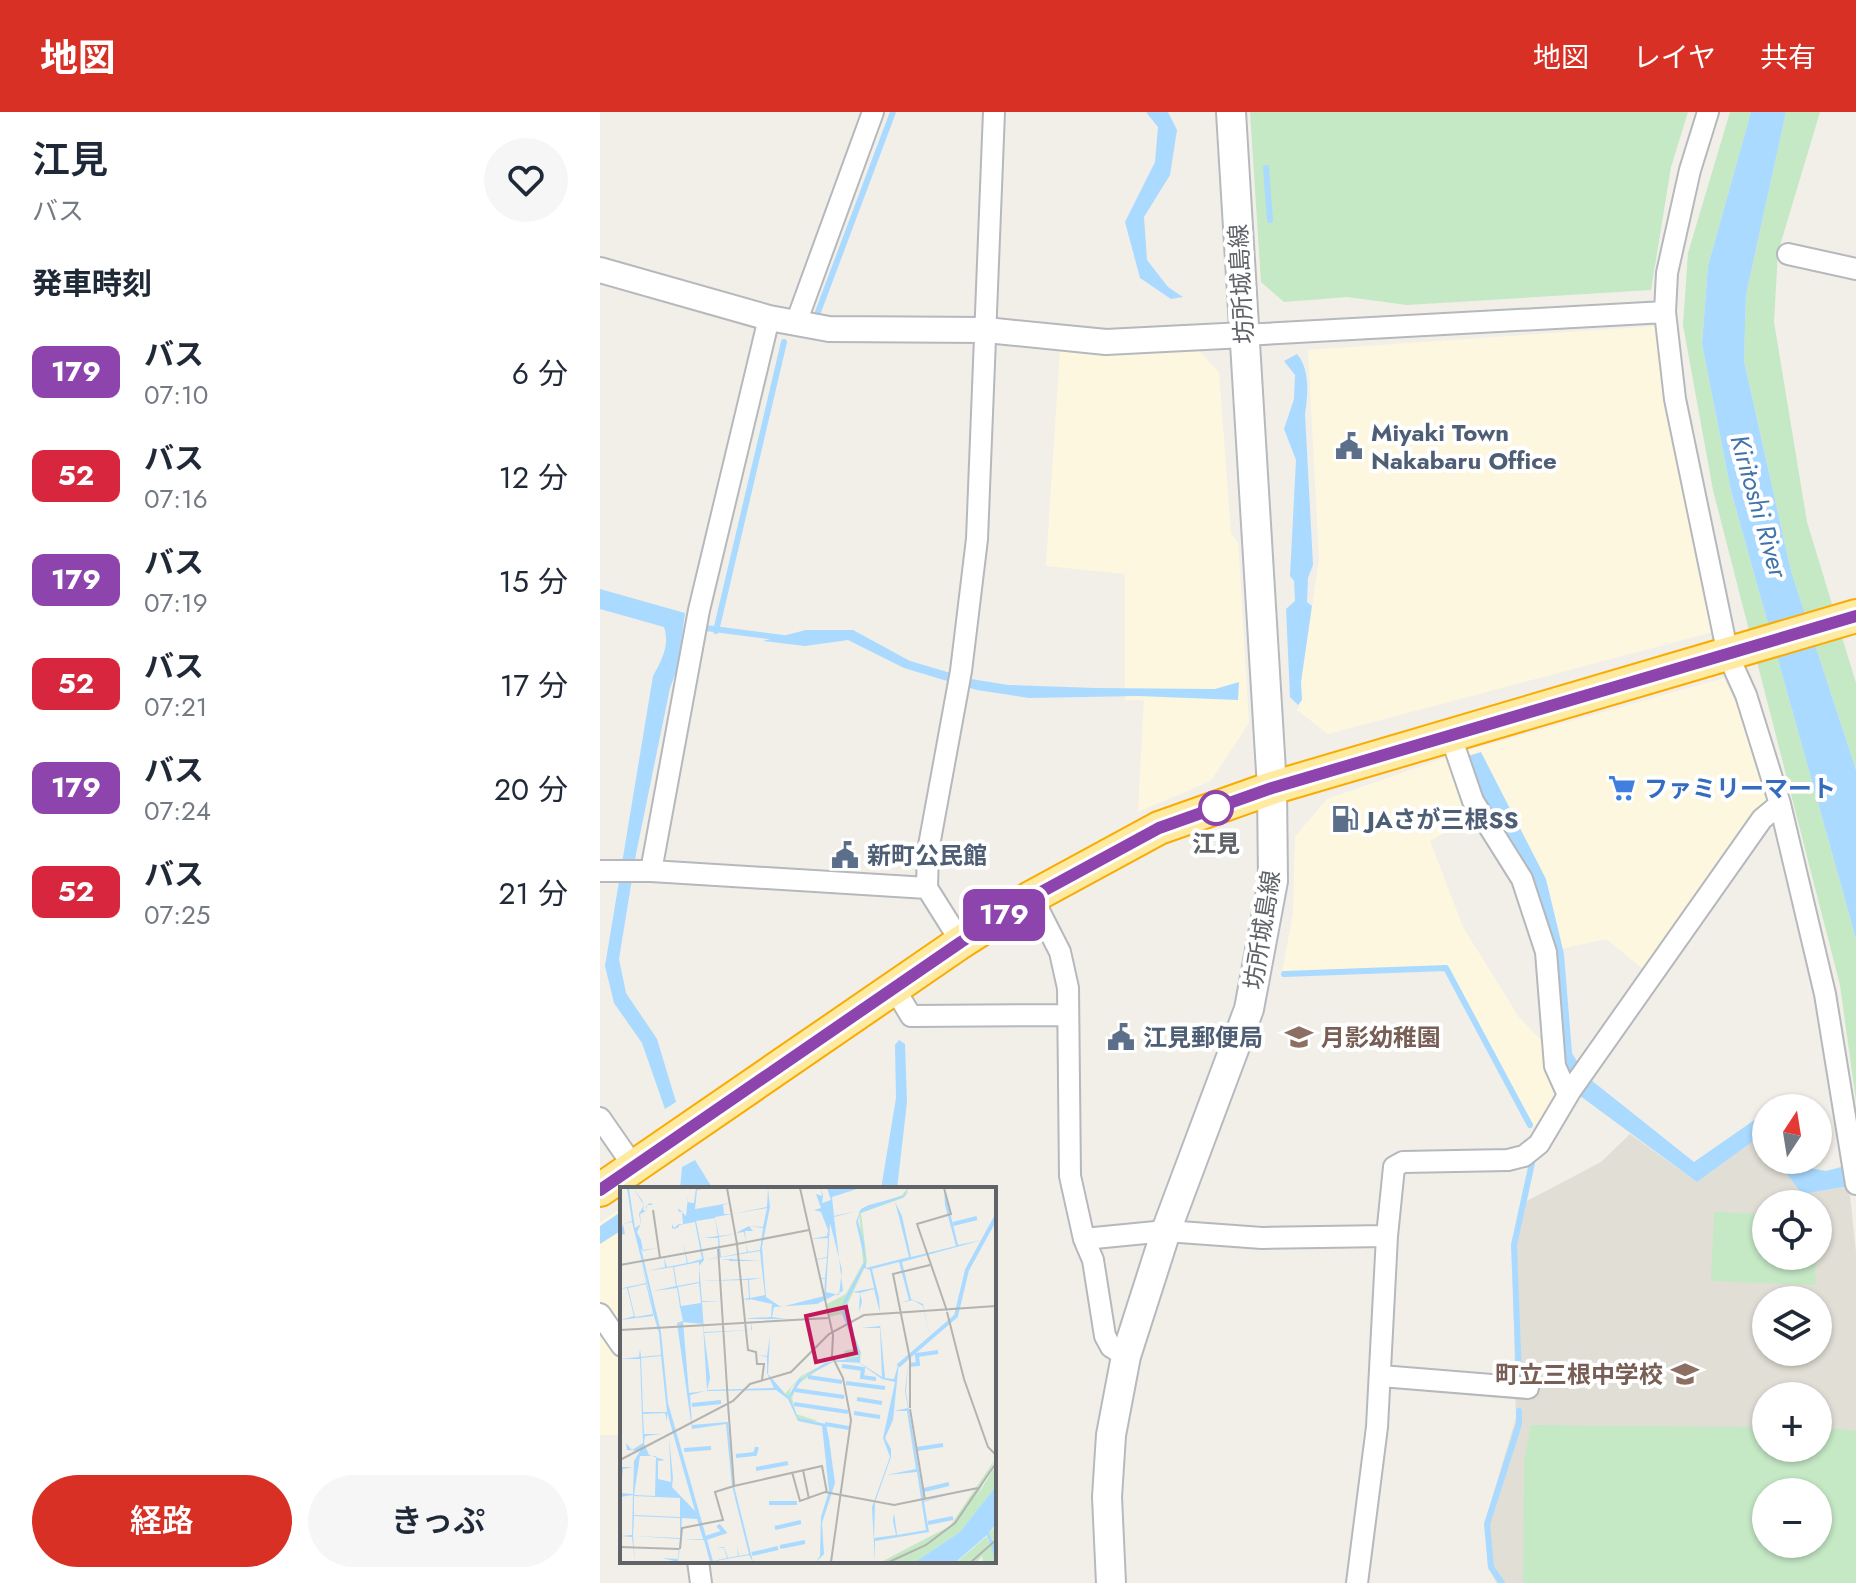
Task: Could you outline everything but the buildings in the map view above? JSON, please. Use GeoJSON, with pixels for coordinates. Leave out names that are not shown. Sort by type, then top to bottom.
{"type":"FeatureCollection","features":[{"type":"Feature","properties":{"kind":"highway"},"geometry":{"type":"LineString","coordinates":[[600,1190],[961,942],[1032,897],[1159,828],[1272,788],[1856,616]]}},
{"type":"Feature","properties":{"kind":"main road","name":"坊所城島線"},"geometry":{"type":"LineString","coordinates":[[1111,1583],[1107,1497],[1111,1435],[1126,1356],[1166,1231],[1249,1009],[1273,881],[1272,788],[1231,112]]}},
{"type":"Feature","properties":{"kind":"street"},"geometry":{"type":"LineString","coordinates":[[796,323],[873,112]]}},
{"type":"Feature","properties":{"kind":"street"},"geometry":{"type":"LineString","coordinates":[[961,942],[927,888],[928,851],[960,680],[977,539],[994,112]]}},
{"type":"Feature","properties":{"kind":"street"},"geometry":{"type":"LineString","coordinates":[[1708,112],[1690,170],[1667,273],[1665,312],[1675,399],[1734,653],[1780,804],[1825,994],[1851,1118],[1856,1184]]}},
{"type":"Feature","properties":{"kind":"street"},"geometry":{"type":"LineString","coordinates":[[1788,254],[1856,269]]}},
{"type":"Feature","properties":{"kind":"street"},"geometry":{"type":"LineString","coordinates":[[600,270],[769,318],[829,329],[986,330],[1106,342],[1665,312]]}},
{"type":"Feature","properties":{"kind":"street"},"geometry":{"type":"LineString","coordinates":[[769,318],[699,610],[626,871],[927,888]]}},
{"type":"Feature","properties":{"kind":"street"},"geometry":{"type":"LineString","coordinates":[[1450,734],[1473,801],[1522,879],[1527,894],[1546,952],[1555,1066],[1569,1092]]}},
{"type":"Feature","properties":{"kind":"street"},"geometry":{"type":"LineString","coordinates":[[1357,1583],[1377,1427],[1387,1236],[1394,1167],[1403,1162],[1508,1160],[1524,1156],[1539,1144],[1569,1092],[1762,819],[1780,804]]}},
{"type":"Feature","properties":{"kind":"street"},"geometry":{"type":"LineString","coordinates":[[1032,897],[1060,952],[1068,988],[1070,1176],[1084,1239],[1093,1260],[1105,1336],[1111,1347],[1126,1356]]}},
{"type":"Feature","properties":{"kind":"street"},"geometry":{"type":"LineString","coordinates":[[894,988],[911,1016],[1068,1015]]}},
{"type":"Feature","properties":{"kind":"street"},"geometry":{"type":"LineString","coordinates":[[600,1118],[634,1167]]}},
{"type":"Feature","properties":{"kind":"street"},"geometry":{"type":"LineString","coordinates":[[1084,1239],[1166,1231],[1262,1238],[1387,1236]]}},
{"type":"Feature","properties":{"kind":"street"},"geometry":{"type":"LineString","coordinates":[[600,1314],[620,1343]]}},
{"type":"Feature","properties":{"kind":"street"},"geometry":{"type":"LineString","coordinates":[[1381,1376],[1528,1388]]}},
{"type":"Feature","properties":{"kind":"street"},"geometry":{"type":"LineString","coordinates":[[698,1563],[701,1583]]}},
{"type":"Feature","properties":{"kind":"shaded area"},"geometry":{"type":"Polygon","coordinates":[[[1656,326],[1669,424],[1708,593],[1713,632],[1328,734],[1297,710],[1302,700],[1301,682],[1319,559],[1308,350],[1656,326]]]}},
{"type":"Feature","properties":{"kind":"shaded area"},"geometry":{"type":"Polygon","coordinates":[[[1060,349],[1118,354],[1199,351],[1219,372],[1231,534],[1238,542],[1249,723],[1211,781],[1138,812],[1144,700],[1125,700],[1125,574],[1046,566],[1060,349]]]}},
{"type":"Feature","properties":{"kind":"shaded area"},"geometry":{"type":"Polygon","coordinates":[[[1724,678],[1741,714],[1767,802],[1643,969],[1606,939],[1551,951],[1486,810],[1430,841],[1463,927],[1518,1016],[1552,1052],[1568,1087],[1533,1128],[1446,967],[1282,973],[1293,913],[1295,837],[1327,799],[1462,752],[1724,678]]]}},
{"type":"Feature","properties":{"kind":"shaded area","name":"町立三根中学校"},"geometry":{"type":"Polygon","coordinates":[[[1630,1134],[1697,1182],[1752,1142],[1752,1174],[1787,1174],[1799,1190],[1752,1190],[1752,1270],[1832,1270],[1832,1190],[1826,1190],[1849,1186],[1856,1252],[1856,1583],[1497,1583],[1488,1568],[1485,1522],[1516,1418],[1512,1242],[1525,1202],[1601,1162],[1630,1134]]]}},
{"type":"Feature","properties":{"kind":"shaded area"},"geometry":{"type":"Polygon","coordinates":[[[620,1209],[620,1435],[600,1435],[600,1222],[620,1209]]]}},
{"type":"Feature","properties":{"kind":"green space"},"geometry":{"type":"Polygon","coordinates":[[[1250,112],[1688,112],[1671,167],[1651,290],[1407,305],[1347,297],[1284,302],[1261,282],[1250,112]]]}},
{"type":"Feature","properties":{"kind":"green space"},"geometry":{"type":"Polygon","coordinates":[[[1730,112],[1751,112],[1708,266],[1702,344],[1731,491],[1856,939],[1856,1101],[1840,985],[1713,490],[1683,325],[1688,253],[1730,112]]]}},
{"type":"Feature","properties":{"kind":"green space"},"geometry":{"type":"Polygon","coordinates":[[[1786,112],[1820,112],[1778,252],[1774,322],[1807,522],[1856,683],[1856,770],[1791,571],[1744,361],[1746,295],[1786,112]]]}},
{"type":"Feature","properties":{"kind":"green space"},"geometry":{"type":"Polygon","coordinates":[[[1714,1212],[1752,1213],[1752,1270],[1816,1270],[1815,1285],[1711,1281],[1714,1212]]]}},
{"type":"Feature","properties":{"kind":"green space"},"geometry":{"type":"Polygon","coordinates":[[[1531,1425],[1752,1427],[1752,1462],[1832,1462],[1832,1428],[1856,1431],[1856,1583],[1523,1583],[1524,1460],[1531,1425]]]}},
{"type":"Feature","properties":{"kind":"water"},"geometry":{"type":"Polygon","coordinates":[[[1146,112],[1168,112],[1177,130],[1170,175],[1144,217],[1147,260],[1168,287],[1183,297],[1171,299],[1140,278],[1125,222],[1155,162],[1158,127],[1146,112]]]}},
{"type":"Feature","properties":{"kind":"water","name":"Kiritoshi River"},"geometry":{"type":"Polygon","coordinates":[[[1751,112],[1786,112],[1746,295],[1744,361],[1791,571],[1856,770],[1856,939],[1731,491],[1702,344],[1708,266],[1751,112]]]}},
{"type":"Feature","properties":{"kind":"water"},"geometry":{"type":"Polygon","coordinates":[[[1297,354],[1307,382],[1305,414],[1313,565],[1308,578],[1307,602],[1312,606],[1301,682],[1302,700],[1298,705],[1290,697],[1286,609],[1295,601],[1294,581],[1290,576],[1296,460],[1284,429],[1294,399],[1295,375],[1284,361],[1297,354]]]}},
{"type":"Feature","properties":{"kind":"water"},"geometry":{"type":"Polygon","coordinates":[[[600,589],[685,613],[678,666],[670,688],[636,854],[619,959],[626,993],[657,1039],[676,1102],[665,1109],[642,1043],[614,1003],[605,966],[653,676],[664,652],[666,634],[664,627],[600,609],[600,589]]]}},
{"type":"Feature","properties":{"kind":"water"},"geometry":{"type":"Polygon","coordinates":[[[806,630],[853,630],[910,661],[971,679],[1008,685],[1215,689],[1239,682],[1238,700],[1138,696],[1029,698],[977,690],[904,668],[848,640],[805,646],[763,641],[806,630]]]}},
{"type":"Feature","properties":{"kind":"water"},"geometry":{"type":"Polygon","coordinates":[[[1481,752],[1546,879],[1564,954],[1572,1053],[1586,1076],[1694,1162],[1752,1122],[1752,1142],[1697,1182],[1568,1087],[1561,1071],[1551,951],[1485,809],[1468,756],[1481,752]]]}},
{"type":"Feature","properties":{"kind":"water"},"geometry":{"type":"Polygon","coordinates":[[[899,1040],[905,1044],[907,1102],[897,1187],[881,1187],[896,1098],[895,1045],[899,1040]]]}},
{"type":"Feature","properties":{"kind":"water"},"geometry":{"type":"Polygon","coordinates":[[[695,1160],[712,1187],[680,1187],[682,1167],[695,1160]]]}},
{"type":"Feature","properties":{"kind":"water"},"geometry":{"type":"Polygon","coordinates":[[[1845,1166],[1849,1186],[1799,1190],[1787,1174],[1832,1174],[1832,1169],[1845,1166]]]}},
{"type":"Feature","properties":{"kind":"water"},"geometry":{"type":"Polygon","coordinates":[[[620,1212],[620,1231],[600,1244],[600,1226],[620,1212]]]}},
{"type":"Feature","properties":{"kind":"waterway"},"geometry":{"type":"LineString","coordinates":[[818,312],[893,112]]}},
{"type":"Feature","properties":{"kind":"waterway"},"geometry":{"type":"LineString","coordinates":[[1266,168],[1270,220]]}},
{"type":"Feature","properties":{"kind":"waterway"},"geometry":{"type":"LineString","coordinates":[[716,631],[784,342]]}},
{"type":"Feature","properties":{"kind":"waterway"},"geometry":{"type":"LineString","coordinates":[[706,628],[783,638]]}},
{"type":"Feature","properties":{"kind":"waterway"},"geometry":{"type":"LineString","coordinates":[[1284,974],[1446,968],[1530,1125]]}},
{"type":"Feature","properties":{"kind":"waterway"},"geometry":{"type":"LineString","coordinates":[[1519,1377],[1514,1245],[1532,1163]]}},
{"type":"Feature","properties":{"kind":"waterway"},"geometry":{"type":"LineString","coordinates":[[1502,1583],[1491,1567],[1487,1524],[1519,1424],[1519,1411]]}},
{"type":"Feature","properties":{"kind":"bus line","name":"179"},"geometry":{"type":"LineString","coordinates":[[600,1190],[961,942],[1032,897],[1159,828],[1272,788],[1856,616]]}},
{"type":"Feature","properties":{"kind":"place","name":"Miyaki Town Nakabaru Office"},"geometry":{"type":"Point","coordinates":[1349,446]}},
{"type":"Feature","properties":{"kind":"place","name":"ファミリーマート"},"geometry":{"type":"Point","coordinates":[1622,788]}},
{"type":"Feature","properties":{"kind":"place","name":"江見"},"geometry":{"type":"Point","coordinates":[1216,808]}},
{"type":"Feature","properties":{"kind":"place","name":"JAさが三根SS"},"geometry":{"type":"Point","coordinates":[1345,819]}},
{"type":"Feature","properties":{"kind":"place","name":"新町公民館"},"geometry":{"type":"Point","coordinates":[845,855]}},
{"type":"Feature","properties":{"kind":"place","name":"江見郵便局"},"geometry":{"type":"Point","coordinates":[1121,1037]}},
{"type":"Feature","properties":{"kind":"place","name":"月影幼稚園"},"geometry":{"type":"Point","coordinates":[1299,1037]}},
{"type":"Feature","properties":{"kind":"place","name":"町立三根中学校"},"geometry":{"type":"Point","coordinates":[1685,1374]}}]}
